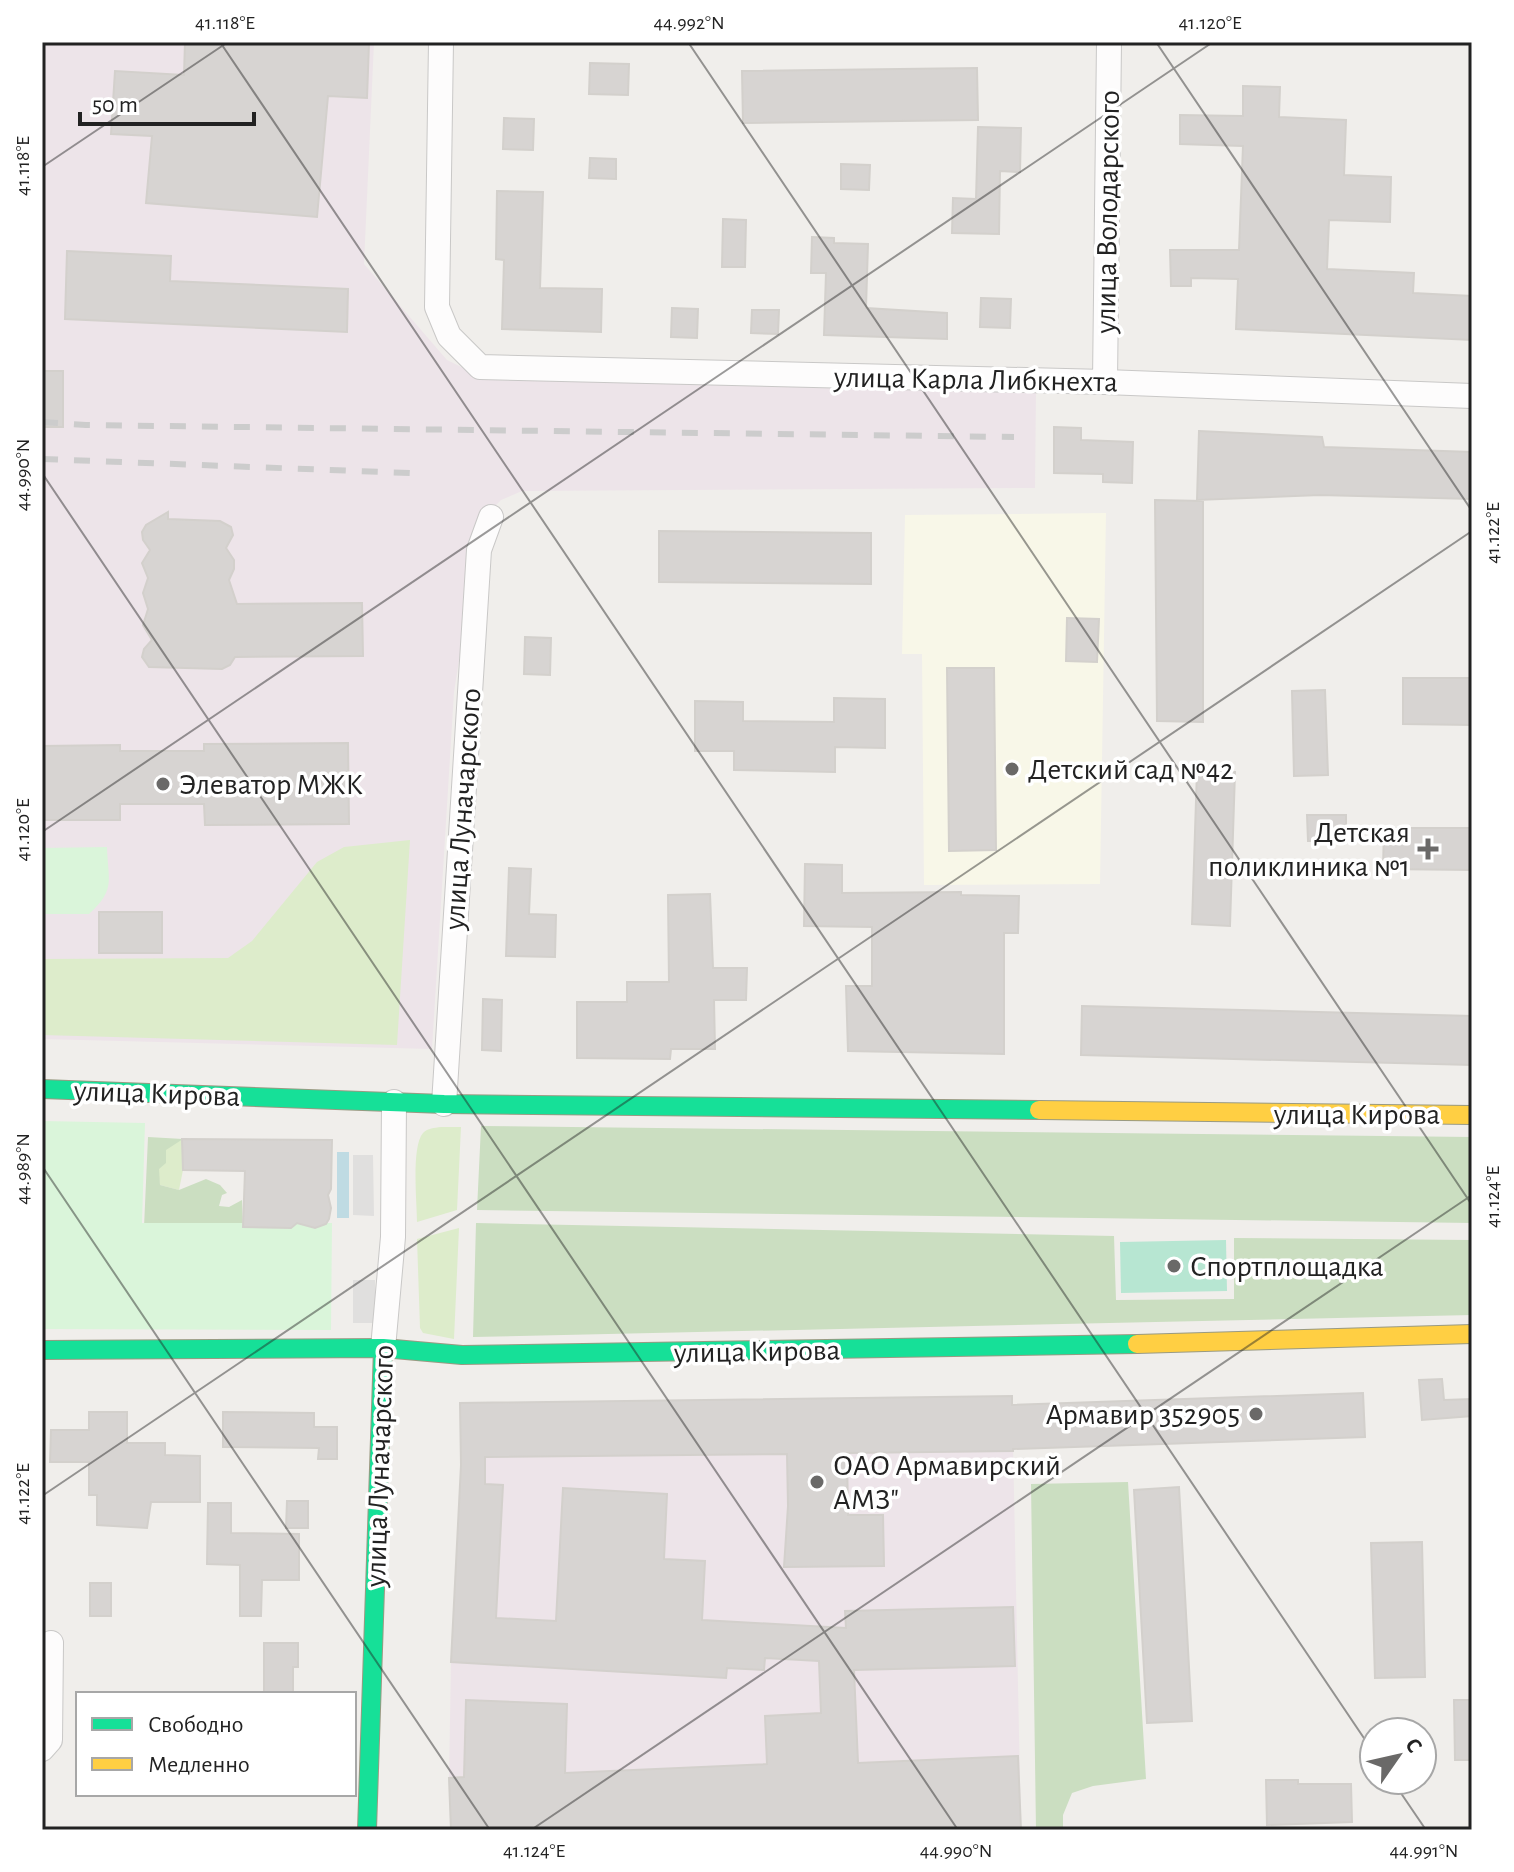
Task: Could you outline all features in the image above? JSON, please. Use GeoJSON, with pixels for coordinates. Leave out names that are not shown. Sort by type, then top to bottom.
{"type":"FeatureCollection","features":[{"type":"Feature","properties":{"kind":"main road","name":"улица Кирова"},"geometry":{"type":"LineString","coordinates":[[42,1089],[444,1104],[1472,1115]]}},
{"type":"Feature","properties":{"kind":"main road","name":"улица Кирова"},"geometry":{"type":"LineString","coordinates":[[42,1350],[383,1348],[462,1355],[1017,1348],[1472,1334]]}},
{"type":"Feature","properties":{"kind":"main road","name":"улица Луначарского"},"geometry":{"type":"LineString","coordinates":[[367,1830],[383,1348]]}},
{"type":"Feature","properties":{"kind":"street","name":"улица Карла Либкнехта"},"geometry":{"type":"LineString","coordinates":[[441,42],[437,307],[449,336],[480,367],[1105,382],[1472,396]]}},
{"type":"Feature","properties":{"kind":"street","name":"улица Володарского"},"geometry":{"type":"LineString","coordinates":[[1105,382],[1109,42]]}},
{"type":"Feature","properties":{"kind":"street","name":"улица Луначарского"},"geometry":{"type":"LineString","coordinates":[[444,1104],[479,550],[491,517]]}},
{"type":"Feature","properties":{"kind":"street","name":"улица Луначарского"},"geometry":{"type":"LineString","coordinates":[[383,1348],[393,1237],[394,1102]]}},
{"type":"Feature","properties":{"kind":"street"},"geometry":{"type":"LineString","coordinates":[[42,1749],[50,1740],[51,1643]]}},
{"type":"Feature","properties":{"kind":"shaded area"},"geometry":{"type":"Polygon","coordinates":[[[42,42],[374,42],[364,264],[447,360],[488,380],[1036,390],[1035,488],[522,491],[501,500],[481,520],[454,692],[432,1049],[42,1039],[42,42]]]}},
{"type":"Feature","properties":{"kind":"shaded area","name":"Детский сад №42"},"geometry":{"type":"Polygon","coordinates":[[[1106,513],[1100,884],[924,885],[922,654],[902,654],[905,515],[1106,513]]]}},
{"type":"Feature","properties":{"kind":"shaded area"},"geometry":{"type":"Polygon","coordinates":[[[353,1155],[373,1155],[374,1216],[353,1215],[353,1155]]]}},
{"type":"Feature","properties":{"kind":"shaded area"},"geometry":{"type":"Polygon","coordinates":[[[353,1280],[375,1280],[375,1323],[353,1323],[353,1280]]]}},
{"type":"Feature","properties":{"kind":"shaded area","name":"ОАО Армавирский АМЗ\""},"geometry":{"type":"Polygon","coordinates":[[[1012,1396],[1021,1830],[451,1830],[451,1662],[460,1483],[460,1403],[1012,1396]]]}},
{"type":"Feature","properties":{"kind":"green space"},"geometry":{"type":"Polygon","coordinates":[[[410,840],[397,1045],[42,1035],[42,959],[228,958],[252,941],[317,862],[344,847],[410,840]]]}},
{"type":"Feature","properties":{"kind":"green space"},"geometry":{"type":"Polygon","coordinates":[[[107,847],[107,891],[98,905],[89,914],[42,914],[42,848],[107,847]]]}},
{"type":"Feature","properties":{"kind":"green space"},"geometry":{"type":"Polygon","coordinates":[[[42,1121],[145,1123],[142,1223],[332,1223],[331,1330],[42,1329],[42,1121]]]}},
{"type":"Feature","properties":{"kind":"green space"},"geometry":{"type":"Polygon","coordinates":[[[481,1126],[1472,1137],[1472,1223],[477,1210],[481,1126]]]}},
{"type":"Feature","properties":{"kind":"green space"},"geometry":{"type":"Polygon","coordinates":[[[461,1127],[457,1210],[417,1222],[416,1162],[419,1140],[427,1130],[461,1127]]]}},
{"type":"Feature","properties":{"kind":"green space"},"geometry":{"type":"Polygon","coordinates":[[[148,1137],[183,1139],[166,1150],[166,1163],[159,1169],[160,1185],[179,1190],[206,1179],[220,1185],[227,1193],[222,1195],[219,1206],[229,1207],[242,1200],[243,1227],[144,1227],[148,1137]]]}},
{"type":"Feature","properties":{"kind":"green space"},"geometry":{"type":"Polygon","coordinates":[[[182,1139],[183,1170],[179,1190],[160,1185],[157,1166],[162,1151],[182,1139]]]}},
{"type":"Feature","properties":{"kind":"green space"},"geometry":{"type":"Polygon","coordinates":[[[476,1223],[1114,1236],[1116,1300],[1234,1299],[1234,1238],[1472,1240],[1472,1315],[473,1337],[476,1223]]]}},
{"type":"Feature","properties":{"kind":"green space"},"geometry":{"type":"Polygon","coordinates":[[[459,1228],[454,1339],[423,1333],[420,1328],[417,1239],[459,1228]]]}},
{"type":"Feature","properties":{"kind":"green space","name":"Спортплощадка"},"geometry":{"type":"Polygon","coordinates":[[[1226,1240],[1227,1291],[1121,1293],[1120,1242],[1226,1240]]]}},
{"type":"Feature","properties":{"kind":"green space"},"geometry":{"type":"Polygon","coordinates":[[[1128,1482],[1146,1779],[1093,1786],[1072,1793],[1063,1815],[1063,1830],[1036,1830],[1031,1484],[1128,1482]]]}},
{"type":"Feature","properties":{"kind":"water"},"geometry":{"type":"Polygon","coordinates":[[[337,1152],[349,1152],[349,1218],[337,1218],[337,1152]]]}},
{"type":"Feature","properties":{"kind":"building"},"geometry":{"type":"Polygon","coordinates":[[[185,42],[369,43],[367,98],[328,96],[317,217],[146,203],[152,136],[111,134],[115,71],[184,75],[185,42]]]}},
{"type":"Feature","properties":{"kind":"building"},"geometry":{"type":"Polygon","coordinates":[[[590,63],[629,64],[628,95],[589,94],[590,63]]]}},
{"type":"Feature","properties":{"kind":"building"},"geometry":{"type":"Polygon","coordinates":[[[977,68],[978,120],[743,123],[742,71],[977,68]]]}},
{"type":"Feature","properties":{"kind":"building"},"geometry":{"type":"Polygon","coordinates":[[[1243,86],[1280,87],[1279,117],[1346,120],[1344,175],[1391,177],[1390,222],[1329,220],[1327,269],[1414,273],[1413,293],[1472,296],[1472,340],[1236,329],[1238,279],[1191,278],[1191,286],[1171,286],[1170,250],[1239,250],[1243,146],[1180,144],[1180,115],[1243,116],[1243,86]]]}},
{"type":"Feature","properties":{"kind":"building"},"geometry":{"type":"Polygon","coordinates":[[[504,118],[534,119],[533,150],[503,149],[504,118]]]}},
{"type":"Feature","properties":{"kind":"building"},"geometry":{"type":"Polygon","coordinates":[[[978,127],[1021,128],[1020,172],[1000,171],[999,234],[952,233],[953,198],[976,199],[978,127]]]}},
{"type":"Feature","properties":{"kind":"building"},"geometry":{"type":"Polygon","coordinates":[[[590,158],[616,159],[616,179],[589,178],[590,158]]]}},
{"type":"Feature","properties":{"kind":"building"},"geometry":{"type":"Polygon","coordinates":[[[841,164],[870,165],[869,190],[841,189],[841,164]]]}},
{"type":"Feature","properties":{"kind":"building"},"geometry":{"type":"Polygon","coordinates":[[[497,191],[543,192],[540,288],[602,289],[601,332],[502,329],[504,260],[496,259],[497,191]]]}},
{"type":"Feature","properties":{"kind":"building"},"geometry":{"type":"Polygon","coordinates":[[[723,219],[746,220],[745,267],[722,267],[723,219]]]}},
{"type":"Feature","properties":{"kind":"building"},"geometry":{"type":"Polygon","coordinates":[[[812,237],[834,238],[834,243],[868,244],[866,308],[947,313],[947,339],[824,335],[826,273],[811,273],[812,237]]]}},
{"type":"Feature","properties":{"kind":"building"},"geometry":{"type":"Polygon","coordinates":[[[67,251],[171,256],[170,281],[348,289],[347,332],[65,319],[67,251]]]}},
{"type":"Feature","properties":{"kind":"building"},"geometry":{"type":"Polygon","coordinates":[[[981,298],[1011,299],[1010,328],[980,327],[981,298]]]}},
{"type":"Feature","properties":{"kind":"building"},"geometry":{"type":"Polygon","coordinates":[[[672,308],[698,309],[697,338],[671,337],[672,308]]]}},
{"type":"Feature","properties":{"kind":"building"},"geometry":{"type":"Polygon","coordinates":[[[752,310],[779,310],[778,334],[751,333],[752,310]]]}},
{"type":"Feature","properties":{"kind":"building"},"geometry":{"type":"Polygon","coordinates":[[[42,371],[63,371],[63,427],[42,427],[42,371]]]}},
{"type":"Feature","properties":{"kind":"building"},"geometry":{"type":"Polygon","coordinates":[[[1054,427],[1081,428],[1081,440],[1133,442],[1132,483],[1103,482],[1103,474],[1054,473],[1054,427]]]}},
{"type":"Feature","properties":{"kind":"building"},"geometry":{"type":"Polygon","coordinates":[[[1199,431],[1322,437],[1324,447],[1472,452],[1472,499],[1320,495],[1197,500],[1199,431]]]}},
{"type":"Feature","properties":{"kind":"building"},"geometry":{"type":"Polygon","coordinates":[[[1155,500],[1203,501],[1203,722],[1157,721],[1155,500]]]}},
{"type":"Feature","properties":{"kind":"building"},"geometry":{"type":"Polygon","coordinates":[[[168,512],[168,519],[220,521],[231,527],[233,535],[226,548],[234,560],[229,580],[237,604],[362,603],[363,656],[235,657],[230,665],[222,669],[149,667],[142,657],[152,640],[143,625],[148,609],[143,593],[148,578],[142,563],[150,550],[142,532],[146,525],[168,512]]]}},
{"type":"Feature","properties":{"kind":"building"},"geometry":{"type":"Polygon","coordinates":[[[659,531],[871,533],[871,584],[659,582],[659,531]]]}},
{"type":"Feature","properties":{"kind":"building"},"geometry":{"type":"Polygon","coordinates":[[[1067,618],[1099,619],[1097,662],[1066,661],[1067,618]]]}},
{"type":"Feature","properties":{"kind":"building"},"geometry":{"type":"Polygon","coordinates":[[[525,637],[551,638],[550,675],[524,674],[525,637]]]}},
{"type":"Feature","properties":{"kind":"building"},"geometry":{"type":"Polygon","coordinates":[[[947,668],[994,668],[996,850],[949,851],[947,668]]]}},
{"type":"Feature","properties":{"kind":"building"},"geometry":{"type":"Polygon","coordinates":[[[1403,678],[1472,678],[1472,725],[1403,724],[1403,678]]]}},
{"type":"Feature","properties":{"kind":"building"},"geometry":{"type":"Polygon","coordinates":[[[1325,690],[1328,775],[1294,776],[1292,691],[1325,690]]]}},
{"type":"Feature","properties":{"kind":"building"},"geometry":{"type":"Polygon","coordinates":[[[834,698],[885,699],[885,748],[835,747],[835,772],[734,770],[734,751],[695,751],[695,701],[743,702],[743,721],[834,722],[834,698]]]}},
{"type":"Feature","properties":{"kind":"building"},"geometry":{"type":"Polygon","coordinates":[[[348,743],[349,824],[205,825],[204,804],[120,804],[120,820],[42,820],[42,746],[120,745],[120,751],[204,751],[204,744],[348,743]]]}},
{"type":"Feature","properties":{"kind":"building"},"geometry":{"type":"Polygon","coordinates":[[[1197,770],[1235,772],[1230,926],[1192,924],[1197,770]]]}},
{"type":"Feature","properties":{"kind":"building"},"geometry":{"type":"Polygon","coordinates":[[[1307,815],[1346,815],[1346,841],[1308,841],[1307,815]]]}},
{"type":"Feature","properties":{"kind":"building","name":"Детская поликлиника №1"},"geometry":{"type":"Polygon","coordinates":[[[1384,828],[1472,828],[1472,870],[1383,869],[1384,828]]]}},
{"type":"Feature","properties":{"kind":"building"},"geometry":{"type":"Polygon","coordinates":[[[805,864],[842,865],[842,893],[961,892],[961,895],[1019,896],[1018,933],[1004,933],[1004,1054],[848,1051],[846,986],[872,986],[872,927],[804,926],[805,864]]]}},
{"type":"Feature","properties":{"kind":"building"},"geometry":{"type":"Polygon","coordinates":[[[509,868],[531,869],[529,914],[556,915],[555,957],[506,956],[509,868]]]}},
{"type":"Feature","properties":{"kind":"building"},"geometry":{"type":"Polygon","coordinates":[[[710,894],[713,968],[747,968],[746,1000],[714,1000],[715,1049],[671,1049],[670,1059],[577,1058],[577,1002],[627,1002],[627,982],[669,982],[668,895],[710,894]]]}},
{"type":"Feature","properties":{"kind":"building"},"geometry":{"type":"Polygon","coordinates":[[[99,912],[162,912],[162,953],[99,953],[99,912]]]}},
{"type":"Feature","properties":{"kind":"building"},"geometry":{"type":"Polygon","coordinates":[[[483,999],[502,1000],[501,1051],[482,1050],[483,999]]]}},
{"type":"Feature","properties":{"kind":"building"},"geometry":{"type":"Polygon","coordinates":[[[1082,1006],[1472,1016],[1472,1065],[1081,1055],[1082,1006]]]}},
{"type":"Feature","properties":{"kind":"building"},"geometry":{"type":"Polygon","coordinates":[[[182,1139],[332,1140],[329,1219],[326,1224],[315,1228],[297,1223],[291,1228],[243,1227],[245,1171],[183,1170],[182,1139]]]}},
{"type":"Feature","properties":{"kind":"building"},"geometry":{"type":"Polygon","coordinates":[[[1442,1379],[1444,1400],[1472,1399],[1472,1416],[1422,1420],[1419,1380],[1442,1379]]]}},
{"type":"Feature","properties":{"kind":"building"},"geometry":{"type":"Polygon","coordinates":[[[1363,1393],[1365,1437],[1013,1451],[847,1453],[848,1515],[883,1515],[884,1566],[784,1567],[787,1454],[485,1457],[485,1484],[503,1485],[496,1618],[556,1621],[563,1488],[667,1494],[664,1559],[705,1561],[702,1620],[846,1628],[845,1611],[1013,1607],[1015,1666],[854,1670],[858,1763],[1018,1756],[1021,1830],[451,1830],[449,1778],[464,1777],[466,1700],[567,1704],[565,1773],[767,1764],[765,1716],[821,1713],[819,1661],[765,1658],[764,1670],[727,1668],[726,1678],[451,1662],[461,1465],[460,1403],[1012,1396],[1012,1405],[1363,1393]]]}},
{"type":"Feature","properties":{"kind":"building"},"geometry":{"type":"Polygon","coordinates":[[[89,1412],[127,1412],[127,1443],[165,1443],[165,1455],[200,1456],[200,1502],[151,1502],[147,1528],[97,1525],[97,1495],[89,1495],[89,1462],[50,1462],[51,1430],[89,1430],[89,1412]]]}},
{"type":"Feature","properties":{"kind":"building"},"geometry":{"type":"Polygon","coordinates":[[[223,1412],[314,1413],[314,1427],[337,1427],[337,1459],[318,1459],[319,1448],[223,1447],[223,1412]]]}},
{"type":"Feature","properties":{"kind":"building"},"geometry":{"type":"Polygon","coordinates":[[[1179,1487],[1192,1721],[1147,1723],[1134,1490],[1179,1487]]]}},
{"type":"Feature","properties":{"kind":"building"},"geometry":{"type":"Polygon","coordinates":[[[287,1501],[308,1501],[308,1528],[286,1528],[287,1501]]]}},
{"type":"Feature","properties":{"kind":"building"},"geometry":{"type":"Polygon","coordinates":[[[208,1503],[231,1503],[231,1533],[299,1534],[299,1580],[262,1580],[261,1616],[240,1616],[240,1565],[207,1564],[208,1503]]]}},
{"type":"Feature","properties":{"kind":"building"},"geometry":{"type":"Polygon","coordinates":[[[1422,1542],[1425,1677],[1375,1678],[1371,1543],[1422,1542]]]}},
{"type":"Feature","properties":{"kind":"building"},"geometry":{"type":"Polygon","coordinates":[[[90,1583],[111,1583],[111,1616],[90,1616],[90,1583]]]}},
{"type":"Feature","properties":{"kind":"building"},"geometry":{"type":"Polygon","coordinates":[[[264,1643],[298,1643],[298,1667],[293,1667],[293,1692],[264,1692],[264,1643]]]}},
{"type":"Feature","properties":{"kind":"building"},"geometry":{"type":"Polygon","coordinates":[[[1454,1700],[1472,1700],[1472,1760],[1455,1760],[1454,1700]]]}},
{"type":"Feature","properties":{"kind":"building"},"geometry":{"type":"Polygon","coordinates":[[[1266,1780],[1298,1780],[1298,1784],[1351,1784],[1352,1822],[1267,1825],[1266,1780]]]}},
{"type":"Feature","properties":{"kind":"railway"},"geometry":{"type":"LineString","coordinates":[[42,422],[1014,437]]}},
{"type":"Feature","properties":{"kind":"railway"},"geometry":{"type":"LineString","coordinates":[[42,459],[410,473]]}},
{"type":"Feature","properties":{"kind":"traffic: fast"},"geometry":{"type":"LineString","coordinates":[[42,1089],[444,1104],[1039,1110]]}},
{"type":"Feature","properties":{"kind":"traffic: fast"},"geometry":{"type":"LineString","coordinates":[[42,1350],[383,1348],[462,1355],[1137,1344]]}},
{"type":"Feature","properties":{"kind":"traffic: fast"},"geometry":{"type":"LineString","coordinates":[[367,1830],[383,1348]]}},
{"type":"Feature","properties":{"kind":"traffic: slow"},"geometry":{"type":"LineString","coordinates":[[1039,1110],[1472,1115]]}},
{"type":"Feature","properties":{"kind":"traffic: slow"},"geometry":{"type":"LineString","coordinates":[[1137,1344],[1472,1334]]}},
{"type":"Feature","properties":{"kind":"place","name":"Детский сад №42"},"geometry":{"type":"Point","coordinates":[1012,769]}},
{"type":"Feature","properties":{"kind":"place","name":"Элеватор МЖК"},"geometry":{"type":"Point","coordinates":[163,784]}},
{"type":"Feature","properties":{"kind":"place","name":"Детская поликлиника №1"},"geometry":{"type":"Point","coordinates":[1428,849]}},
{"type":"Feature","properties":{"kind":"place","name":"Спортплощадка"},"geometry":{"type":"Point","coordinates":[1174,1266]}},
{"type":"Feature","properties":{"kind":"place","name":"Армавир 352905"},"geometry":{"type":"Point","coordinates":[1256,1414]}},
{"type":"Feature","properties":{"kind":"place","name":"ОАО Армавирский АМЗ\""},"geometry":{"type":"Point","coordinates":[817,1482]}}]}
